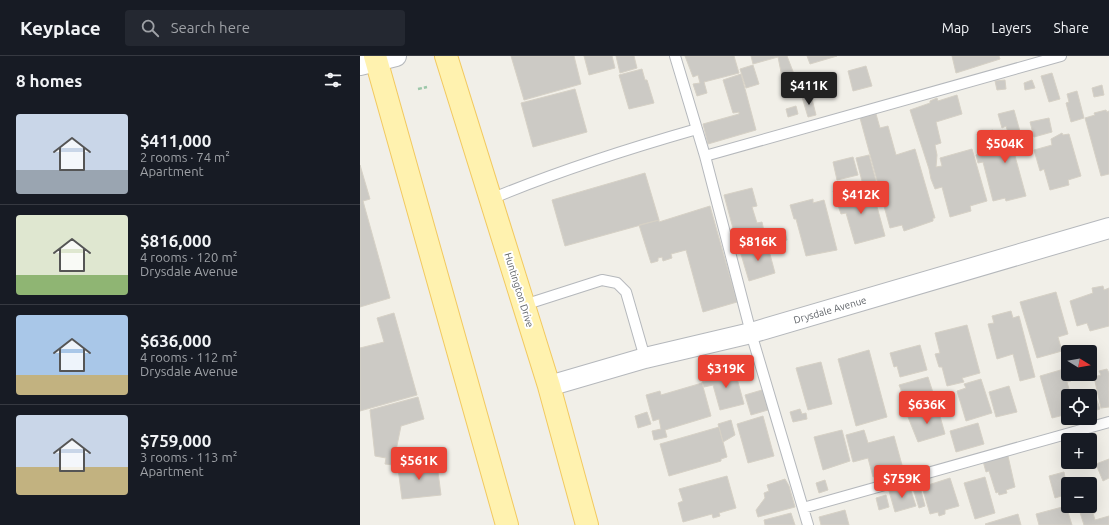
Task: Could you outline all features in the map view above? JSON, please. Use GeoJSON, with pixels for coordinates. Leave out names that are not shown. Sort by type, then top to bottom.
{"type":"FeatureCollection","features":[{"type":"Feature","properties":{"kind":"main road","name":"Huntington Drive"},"geometry":{"type":"LineString","coordinates":[[446,56],[549,386],[587,525]]}},
{"type":"Feature","properties":{"kind":"main road"},"geometry":{"type":"LineString","coordinates":[[377,60],[507,525]]}},
{"type":"Feature","properties":{"kind":"street","name":"Drysdale Avenue"},"geometry":{"type":"LineString","coordinates":[[549,386],[645,358],[751,333],[1109,228]]}},
{"type":"Feature","properties":{"kind":"lane"},"geometry":{"type":"LineString","coordinates":[[675,56],[705,156],[751,333],[808,525]]}},
{"type":"Feature","properties":{"kind":"lane"},"geometry":{"type":"LineString","coordinates":[[705,156],[1061,56]]}},
{"type":"Feature","properties":{"kind":"lane"},"geometry":{"type":"LineString","coordinates":[[491,199],[547,176],[697,129]]}},
{"type":"Feature","properties":{"kind":"lane"},"geometry":{"type":"LineString","coordinates":[[524,305],[602,280],[617,283],[626,292],[645,358]]}},
{"type":"Feature","properties":{"kind":"lane"},"geometry":{"type":"LineString","coordinates":[[803,508],[1109,422]]}},
{"type":"Feature","properties":{"kind":"path"},"geometry":{"type":"LineString","coordinates":[[418,89],[428,87]]}},
{"type":"Feature","properties":{"kind":"building"},"geometry":{"type":"Polygon","coordinates":[[[511,56],[574,56],[581,84],[524,100],[511,56]]]}},
{"type":"Feature","properties":{"kind":"building"},"geometry":{"type":"Polygon","coordinates":[[[584,56],[612,56],[615,68],[589,75],[584,56]]]}},
{"type":"Feature","properties":{"kind":"building"},"geometry":{"type":"Polygon","coordinates":[[[616,56],[634,56],[637,68],[620,73],[616,56]]]}},
{"type":"Feature","properties":{"kind":"building"},"geometry":{"type":"Polygon","coordinates":[[[685,56],[734,56],[739,73],[704,82],[707,93],[697,96],[693,84],[700,83],[698,75],[693,77],[685,56]]]}},
{"type":"Feature","properties":{"kind":"building"},"geometry":{"type":"Polygon","coordinates":[[[751,56],[787,56],[794,74],[782,77],[778,57],[753,64],[751,56]]]}},
{"type":"Feature","properties":{"kind":"building"},"geometry":{"type":"Polygon","coordinates":[[[807,56],[837,56],[810,64],[807,56]]]}},
{"type":"Feature","properties":{"kind":"building"},"geometry":{"type":"Polygon","coordinates":[[[952,56],[999,56],[1000,59],[956,73],[952,56]]]}},
{"type":"Feature","properties":{"kind":"building"},"geometry":{"type":"Polygon","coordinates":[[[753,65],[759,84],[746,88],[740,69],[753,65]]]}},
{"type":"Feature","properties":{"kind":"building"},"geometry":{"type":"Polygon","coordinates":[[[866,66],[872,86],[853,91],[848,71],[866,66]]]}},
{"type":"Feature","properties":{"kind":"building"},"geometry":{"type":"Polygon","coordinates":[[[642,69],[654,103],[629,109],[619,75],[642,69]]]}},
{"type":"Feature","properties":{"kind":"building"},"geometry":{"type":"Polygon","coordinates":[[[1052,73],[1060,99],[1049,102],[1041,76],[1052,73]]]}},
{"type":"Feature","properties":{"kind":"building"},"geometry":{"type":"Polygon","coordinates":[[[741,74],[756,130],[708,144],[703,124],[739,114],[739,112],[733,113],[723,80],[741,74]]]}},
{"type":"Feature","properties":{"kind":"building"},"geometry":{"type":"Polygon","coordinates":[[[1005,80],[1006,89],[997,90],[995,81],[1005,80]]]}},
{"type":"Feature","properties":{"kind":"building"},"geometry":{"type":"Polygon","coordinates":[[[1032,80],[1035,88],[1025,90],[1024,83],[1032,80]]]}},
{"type":"Feature","properties":{"kind":"building"},"geometry":{"type":"Polygon","coordinates":[[[1102,85],[1104,95],[1094,97],[1092,88],[1102,85]]]}},
{"type":"Feature","properties":{"kind":"building"},"geometry":{"type":"Polygon","coordinates":[[[575,89],[587,132],[533,147],[521,103],[575,89]]]}},
{"type":"Feature","properties":{"kind":"building"},"geometry":{"type":"Polygon","coordinates":[[[1077,91],[1084,118],[1071,122],[1066,103],[1069,102],[1067,94],[1077,91]]]}},
{"type":"Feature","properties":{"kind":"building"},"geometry":{"type":"Polygon","coordinates":[[[811,95],[816,115],[808,117],[802,97],[811,95]]]}},
{"type":"Feature","properties":{"kind":"building"},"geometry":{"type":"Polygon","coordinates":[[[957,95],[962,114],[936,122],[941,143],[935,145],[937,155],[936,167],[942,166],[940,158],[972,149],[987,201],[970,206],[971,211],[950,217],[942,187],[935,189],[931,179],[910,110],[930,103],[930,101],[937,98],[938,101],[957,95]]]}},
{"type":"Feature","properties":{"kind":"building"},"geometry":{"type":"Polygon","coordinates":[[[796,106],[798,114],[788,117],[786,109],[796,106]]]}},
{"type":"Feature","properties":{"kind":"building"},"geometry":{"type":"Polygon","coordinates":[[[1014,110],[1026,153],[1015,156],[1026,196],[1006,201],[1005,198],[993,201],[983,162],[978,163],[976,155],[997,148],[1000,156],[1014,153],[1006,126],[1002,128],[998,114],[1014,110]]]}},
{"type":"Feature","properties":{"kind":"building"},"geometry":{"type":"Polygon","coordinates":[[[1106,110],[1107,112],[1109,111],[1109,174],[1101,176],[1085,118],[1095,115],[1094,113],[1106,110]]]}},
{"type":"Feature","properties":{"kind":"building"},"geometry":{"type":"Polygon","coordinates":[[[876,114],[880,128],[888,126],[896,155],[915,149],[935,218],[933,218],[933,221],[904,231],[902,225],[890,228],[860,118],[876,114]]]}},
{"type":"Feature","properties":{"kind":"building"},"geometry":{"type":"Polygon","coordinates":[[[1049,118],[1052,132],[1034,137],[1030,122],[1049,118]]]}},
{"type":"Feature","properties":{"kind":"building"},"geometry":{"type":"Polygon","coordinates":[[[993,130],[997,145],[982,150],[977,134],[993,130]]]}},
{"type":"Feature","properties":{"kind":"building"},"geometry":{"type":"Polygon","coordinates":[[[1062,133],[1063,135],[1069,134],[1081,176],[1068,180],[1069,185],[1050,190],[1044,169],[1040,171],[1034,150],[1052,145],[1051,139],[1062,133]]]}},
{"type":"Feature","properties":{"kind":"building"},"geometry":{"type":"Polygon","coordinates":[[[869,155],[876,181],[863,185],[856,158],[869,155]]]}},
{"type":"Feature","properties":{"kind":"building"},"geometry":{"type":"Polygon","coordinates":[[[853,157],[858,175],[837,180],[833,162],[853,157]]]}},
{"type":"Feature","properties":{"kind":"building"},"geometry":{"type":"Polygon","coordinates":[[[360,165],[370,199],[363,201],[390,298],[360,307],[360,165]]]}},
{"type":"Feature","properties":{"kind":"building"},"geometry":{"type":"Polygon","coordinates":[[[645,173],[659,220],[565,246],[552,200],[645,173]]]}},
{"type":"Feature","properties":{"kind":"building"},"geometry":{"type":"Polygon","coordinates":[[[848,187],[851,198],[857,197],[856,193],[866,191],[866,195],[873,192],[885,236],[855,244],[846,213],[841,214],[833,191],[848,187]]]}},
{"type":"Feature","properties":{"kind":"building"},"geometry":{"type":"Polygon","coordinates":[[[752,188],[757,206],[752,207],[757,223],[762,222],[766,240],[738,247],[724,195],[752,188]]]}},
{"type":"Feature","properties":{"kind":"building"},"geometry":{"type":"Polygon","coordinates":[[[813,199],[813,203],[824,200],[837,250],[806,256],[796,219],[794,219],[790,205],[813,199]]]}},
{"type":"Feature","properties":{"kind":"building"},"geometry":{"type":"Polygon","coordinates":[[[710,206],[737,302],[703,312],[686,250],[671,254],[672,258],[663,261],[662,257],[658,258],[658,261],[651,263],[639,225],[659,220],[659,222],[710,206]]]}},
{"type":"Feature","properties":{"kind":"building"},"geometry":{"type":"Polygon","coordinates":[[[785,232],[787,240],[776,243],[774,235],[785,232]]]}},
{"type":"Feature","properties":{"kind":"building"},"geometry":{"type":"Polygon","coordinates":[[[767,243],[775,273],[749,281],[740,251],[767,243]]]}},
{"type":"Feature","properties":{"kind":"building"},"geometry":{"type":"Polygon","coordinates":[[[1103,286],[1104,290],[1109,288],[1109,326],[1090,331],[1087,323],[1077,326],[1070,301],[1093,293],[1092,288],[1103,286]]]}},
{"type":"Feature","properties":{"kind":"building"},"geometry":{"type":"Polygon","coordinates":[[[1056,292],[1068,334],[1058,337],[1061,351],[1037,358],[1020,302],[1056,292]]]}},
{"type":"Feature","properties":{"kind":"building"},"geometry":{"type":"Polygon","coordinates":[[[1011,311],[1013,318],[1019,316],[1035,377],[1020,381],[1013,354],[997,359],[988,324],[994,323],[992,316],[1011,311]]]}},
{"type":"Feature","properties":{"kind":"building"},"geometry":{"type":"Polygon","coordinates":[[[394,313],[417,395],[360,411],[360,348],[384,342],[377,318],[394,313]]]}},
{"type":"Feature","properties":{"kind":"building"},"geometry":{"type":"Polygon","coordinates":[[[967,325],[980,373],[962,378],[964,382],[947,386],[942,367],[939,367],[935,354],[940,353],[935,333],[967,325]]]}},
{"type":"Feature","properties":{"kind":"building"},"geometry":{"type":"Polygon","coordinates":[[[920,345],[927,370],[900,377],[897,366],[894,367],[890,353],[920,345]]]}},
{"type":"Feature","properties":{"kind":"building"},"geometry":{"type":"Polygon","coordinates":[[[869,350],[887,417],[856,426],[838,359],[869,350]]]}},
{"type":"Feature","properties":{"kind":"building"},"geometry":{"type":"Polygon","coordinates":[[[821,362],[832,404],[808,410],[796,368],[821,362]]]}},
{"type":"Feature","properties":{"kind":"building"},"geometry":{"type":"Polygon","coordinates":[[[732,368],[733,371],[735,371],[744,404],[720,410],[713,385],[704,387],[702,382],[711,379],[711,377],[722,374],[721,371],[732,368]]]}},
{"type":"Feature","properties":{"kind":"building"},"geometry":{"type":"Polygon","coordinates":[[[1107,369],[1109,373],[1109,407],[1101,408],[1095,381],[1097,381],[1097,376],[1101,375],[1099,371],[1107,369]]]}},
{"type":"Feature","properties":{"kind":"building"},"geometry":{"type":"Polygon","coordinates":[[[1061,370],[1061,381],[1071,381],[1067,382],[1069,389],[1061,389],[1061,416],[1052,418],[1040,376],[1061,370]]]}},
{"type":"Feature","properties":{"kind":"building"},"geometry":{"type":"Polygon","coordinates":[[[928,377],[936,402],[909,410],[899,385],[928,377]]]}},
{"type":"Feature","properties":{"kind":"building"},"geometry":{"type":"Polygon","coordinates":[[[981,379],[992,413],[966,421],[957,391],[966,388],[964,384],[981,379]]]}},
{"type":"Feature","properties":{"kind":"building"},"geometry":{"type":"Polygon","coordinates":[[[702,383],[711,416],[665,430],[667,437],[654,440],[652,431],[661,429],[659,419],[653,421],[646,395],[660,391],[661,395],[702,383]]]}},
{"type":"Feature","properties":{"kind":"building"},"geometry":{"type":"Polygon","coordinates":[[[1009,386],[1017,412],[996,417],[989,392],[1009,386]]]}},
{"type":"Feature","properties":{"kind":"building"},"geometry":{"type":"Polygon","coordinates":[[[762,390],[768,410],[751,415],[745,395],[762,390]]]}},
{"type":"Feature","properties":{"kind":"building"},"geometry":{"type":"Polygon","coordinates":[[[418,397],[424,419],[401,426],[393,465],[385,464],[386,458],[375,456],[370,410],[418,397]]]}},
{"type":"Feature","properties":{"kind":"building"},"geometry":{"type":"Polygon","coordinates":[[[1097,400],[1100,409],[1097,410],[1097,400]]]}},
{"type":"Feature","properties":{"kind":"building"},"geometry":{"type":"Polygon","coordinates":[[[800,409],[802,414],[806,413],[807,419],[793,422],[790,412],[800,409]]]}},
{"type":"Feature","properties":{"kind":"building"},"geometry":{"type":"Polygon","coordinates":[[[938,409],[945,434],[918,442],[908,417],[938,409]]]}},
{"type":"Feature","properties":{"kind":"building"},"geometry":{"type":"Polygon","coordinates":[[[647,412],[651,424],[638,428],[635,416],[647,412]]]}},
{"type":"Feature","properties":{"kind":"building"},"geometry":{"type":"Polygon","coordinates":[[[763,416],[774,456],[748,463],[737,424],[763,416]]]}},
{"type":"Feature","properties":{"kind":"building"},"geometry":{"type":"Polygon","coordinates":[[[731,420],[735,435],[723,442],[718,424],[731,420]]]}},
{"type":"Feature","properties":{"kind":"building"},"geometry":{"type":"Polygon","coordinates":[[[978,423],[984,444],[956,452],[950,431],[978,423]]]}},
{"type":"Feature","properties":{"kind":"building"},"geometry":{"type":"Polygon","coordinates":[[[719,427],[727,457],[721,459],[721,461],[669,476],[660,444],[719,427]]]}},
{"type":"Feature","properties":{"kind":"building"},"geometry":{"type":"Polygon","coordinates":[[[842,430],[850,461],[823,470],[814,437],[842,430]]]}},
{"type":"Feature","properties":{"kind":"building"},"geometry":{"type":"Polygon","coordinates":[[[864,430],[868,443],[894,436],[902,465],[889,468],[890,472],[873,477],[868,458],[853,462],[846,435],[864,430]]]}},
{"type":"Feature","properties":{"kind":"building"},"geometry":{"type":"Polygon","coordinates":[[[1005,455],[1008,456],[1015,487],[1006,490],[1007,493],[999,495],[998,492],[996,493],[989,471],[986,472],[983,461],[1005,455]]]}},
{"type":"Feature","properties":{"kind":"building"},"geometry":{"type":"Polygon","coordinates":[[[1109,459],[1109,478],[1103,481],[1097,464],[1109,459]]]}},
{"type":"Feature","properties":{"kind":"building"},"geometry":{"type":"Polygon","coordinates":[[[427,462],[428,465],[437,464],[441,495],[402,499],[398,468],[401,468],[400,465],[427,462]]]}},
{"type":"Feature","properties":{"kind":"building"},"geometry":{"type":"Polygon","coordinates":[[[1064,472],[1065,477],[1061,477],[1061,496],[1055,498],[1049,476],[1064,472]]]}},
{"type":"Feature","properties":{"kind":"building"},"geometry":{"type":"Polygon","coordinates":[[[727,476],[736,508],[719,513],[720,516],[713,518],[712,514],[683,522],[678,503],[683,501],[679,489],[727,476]]]}},
{"type":"Feature","properties":{"kind":"building"},"geometry":{"type":"Polygon","coordinates":[[[985,477],[995,513],[975,519],[964,483],[985,477]]]}},
{"type":"Feature","properties":{"kind":"building"},"geometry":{"type":"Polygon","coordinates":[[[950,478],[959,506],[945,510],[945,514],[939,516],[938,512],[930,514],[922,487],[950,478]]]}},
{"type":"Feature","properties":{"kind":"building"},"geometry":{"type":"Polygon","coordinates":[[[785,479],[789,486],[795,507],[758,517],[756,510],[765,498],[764,493],[769,491],[767,485],[785,479]]]}},
{"type":"Feature","properties":{"kind":"building"},"geometry":{"type":"Polygon","coordinates":[[[825,480],[828,490],[819,493],[816,483],[825,480]]]}},
{"type":"Feature","properties":{"kind":"building"},"geometry":{"type":"Polygon","coordinates":[[[919,483],[925,506],[919,508],[912,485],[919,483]]]}},
{"type":"Feature","properties":{"kind":"building"},"geometry":{"type":"Polygon","coordinates":[[[909,485],[916,506],[895,512],[889,491],[909,485]]]}},
{"type":"Feature","properties":{"kind":"building"},"geometry":{"type":"Polygon","coordinates":[[[886,495],[889,507],[879,510],[876,498],[886,495]]]}},
{"type":"Feature","properties":{"kind":"building"},"geometry":{"type":"Polygon","coordinates":[[[1061,507],[1061,513],[1068,513],[1072,525],[1039,525],[1036,514],[1061,507]]]}},
{"type":"Feature","properties":{"kind":"building"},"geometry":{"type":"Polygon","coordinates":[[[845,510],[849,525],[821,525],[819,517],[845,510]]]}},
{"type":"Feature","properties":{"kind":"building"},"geometry":{"type":"Polygon","coordinates":[[[791,513],[795,525],[765,525],[764,520],[791,513]]]}},
{"type":"Feature","properties":{"kind":"building"},"geometry":{"type":"Polygon","coordinates":[[[1080,513],[1093,513],[1095,520],[1109,516],[1109,525],[1084,525],[1080,513]]]}},
{"type":"Feature","properties":{"kind":"building"},"geometry":{"type":"Polygon","coordinates":[[[1018,514],[1021,525],[985,524],[1018,514]]]}}]}
